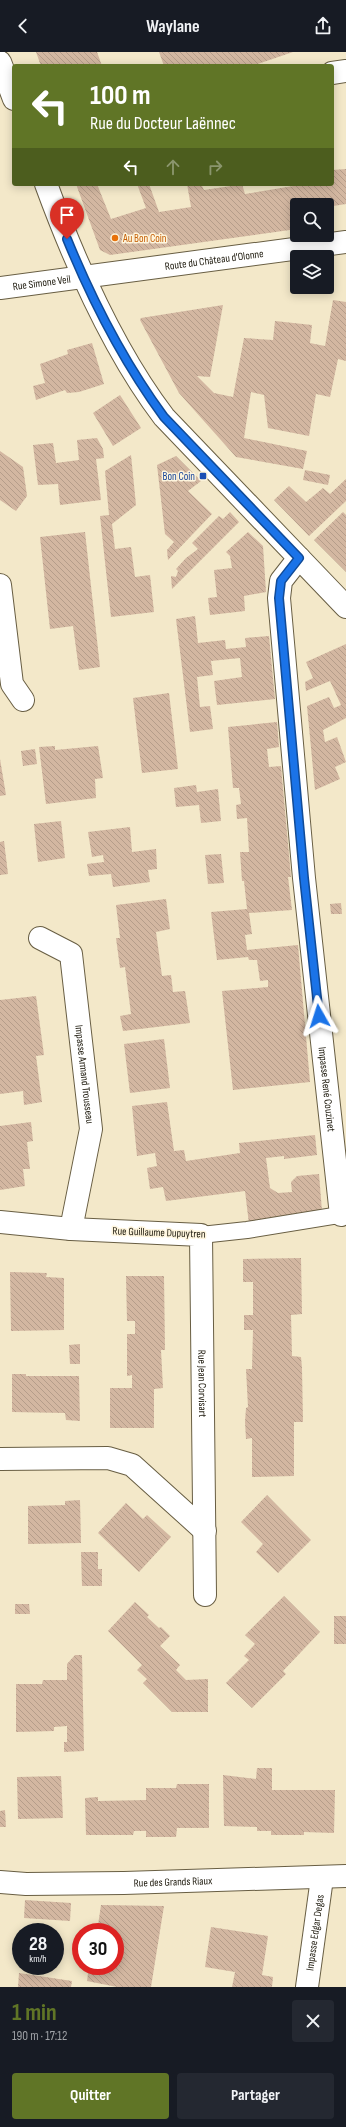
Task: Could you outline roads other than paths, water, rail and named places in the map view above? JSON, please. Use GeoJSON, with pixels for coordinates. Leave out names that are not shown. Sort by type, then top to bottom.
{"type":"FeatureCollection","features":[{"type":"Feature","properties":{"kind":"street"},"geometry":{"type":"LineString","coordinates":[[0,62],[12,94]]}},
{"type":"Feature","properties":{"kind":"street"},"geometry":{"type":"LineString","coordinates":[[334,73],[346,71]]}},
{"type":"Feature","properties":{"kind":"street"},"geometry":{"type":"LineString","coordinates":[[47,186],[82,276],[135,375],[164,417],[346,607]]}},
{"type":"Feature","properties":{"kind":"street","name":"Route du Château d'Olonne"},"geometry":{"type":"LineString","coordinates":[[82,276],[346,242]]}},
{"type":"Feature","properties":{"kind":"street","name":"Rue Simone Veil"},"geometry":{"type":"LineString","coordinates":[[0,288],[82,276]]}},
{"type":"Feature","properties":{"kind":"street","name":"Impasse René Couzinet"},"geometry":{"type":"LineString","coordinates":[[299,558],[281,581],[279,598],[304,878],[343,1215]]}},
{"type":"Feature","properties":{"kind":"street"},"geometry":{"type":"LineString","coordinates":[[0,585],[12,684],[23,700]]}},
{"type":"Feature","properties":{"kind":"street","name":"Impasse Armand Trousseau"},"geometry":{"type":"LineString","coordinates":[[40,938],[71,954],[91,1129],[71,1229]]}},
{"type":"Feature","properties":{"kind":"street","name":"Rue Guillaume Dupuytren"},"geometry":{"type":"LineString","coordinates":[[0,1222],[71,1229],[201,1235]]}},
{"type":"Feature","properties":{"kind":"street","name":"Rue Jean Corvisart"},"geometry":{"type":"LineString","coordinates":[[201,1235],[205,1595]]}},
{"type":"Feature","properties":{"kind":"street"},"geometry":{"type":"LineString","coordinates":[[0,1459],[108,1458],[120,1460],[132,1465],[205,1531]]}},
{"type":"Feature","properties":{"kind":"street","name":"Rue des Grands Riaux"},"geometry":{"type":"LineString","coordinates":[[0,1882],[26,1884],[116,1883],[322,1878],[346,1876]]}},
{"type":"Feature","properties":{"kind":"street","name":"Impasse Edgar Degas"},"geometry":{"type":"LineString","coordinates":[[307,1987],[322,1878]]}},
{"type":"Feature","properties":{"kind":"lane","name":"Rue Guillaume Dupuytren"},"geometry":{"type":"LineString","coordinates":[[201,1235],[247,1230],[343,1215]]}},
{"type":"Feature","properties":{"kind":"place","name":"Au Bon Coin"},"geometry":{"type":"Point","coordinates":[115,238]}},
{"type":"Feature","properties":{"kind":"place","name":"Bon Coin"},"geometry":{"type":"Point","coordinates":[203,476]}}]}
